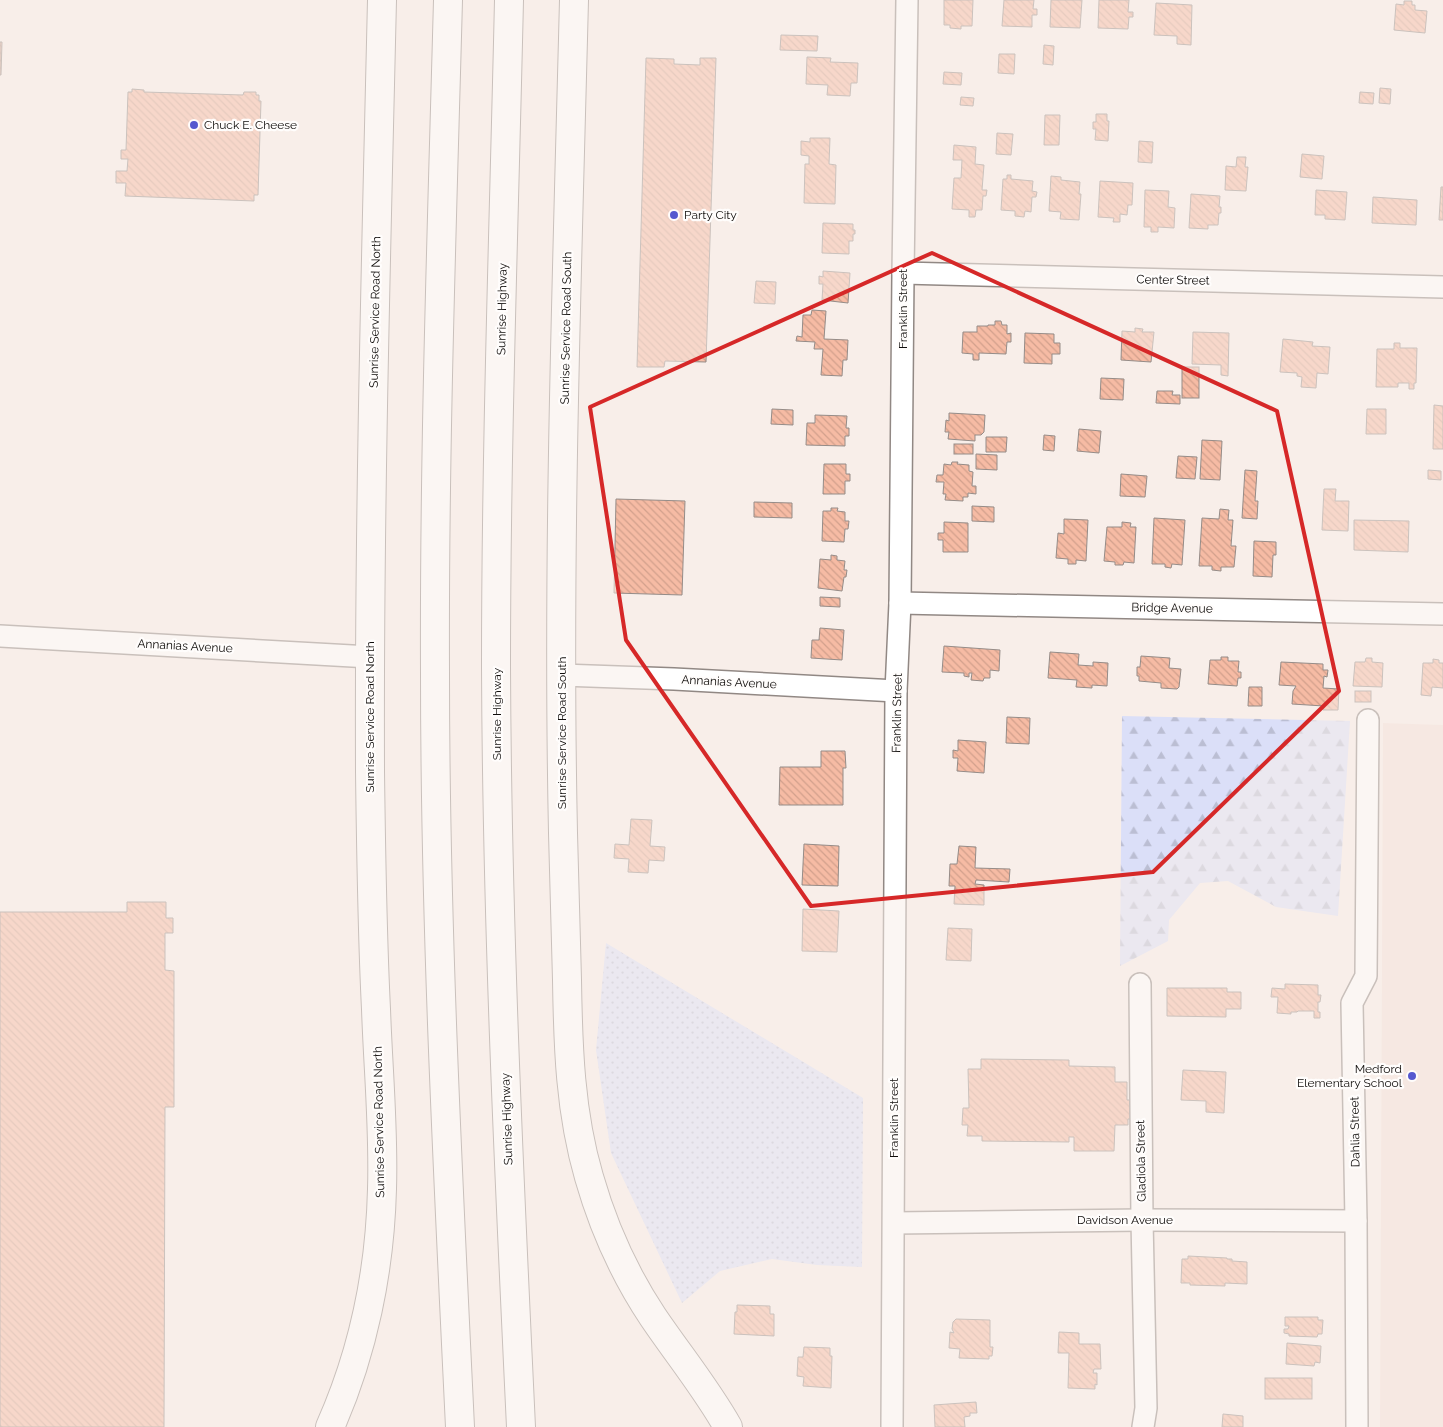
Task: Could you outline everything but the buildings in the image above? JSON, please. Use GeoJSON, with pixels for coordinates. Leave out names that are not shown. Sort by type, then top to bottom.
{"type":"FeatureCollection","features":[{"type":"Feature","properties":{"kind":"main road","name":"Sunrise Service Road North"},"geometry":{"type":"LineString","coordinates":[[330,1427],[350,1376],[370,1302],[380,1226],[382,1189],[374,964],[370,777],[370,657],[372,441],[382,0]]}},
{"type":"Feature","properties":{"kind":"main road"},"geometry":{"type":"LineString","coordinates":[[448,0],[438,378],[435,674],[440,973],[460,1427]]}},
{"type":"Feature","properties":{"kind":"main road","name":"Sunrise Highway"},"geometry":{"type":"LineString","coordinates":[[509,0],[499,418],[496,666],[501,966],[521,1427]]}},
{"type":"Feature","properties":{"kind":"main road","name":"Sunrise Service Road South"},"geometry":{"type":"LineString","coordinates":[[574,0],[562,464],[562,764],[567,1031],[573,1105],[589,1179],[616,1251],[634,1287],[697,1378],[728,1427]]}},
{"type":"Feature","properties":{"kind":"street","name":"Franklin Street"},"geometry":{"type":"LineString","coordinates":[[892,1427],[896,691],[900,603],[907,0]]}},
{"type":"Feature","properties":{"kind":"street","name":"Center Street"},"geometry":{"type":"LineString","coordinates":[[903,273],[1443,287]]}},
{"type":"Feature","properties":{"kind":"street","name":"Bridge Avenue"},"geometry":{"type":"LineString","coordinates":[[900,603],[1443,614]]}},
{"type":"Feature","properties":{"kind":"street","name":"Annanias Avenue"},"geometry":{"type":"LineString","coordinates":[[0,636],[370,657]]}},
{"type":"Feature","properties":{"kind":"street","name":"Annanias Avenue"},"geometry":{"type":"LineString","coordinates":[[562,675],[896,691]]}},
{"type":"Feature","properties":{"kind":"street","name":"Dahlia Street"},"geometry":{"type":"LineString","coordinates":[[1356,1427],[1356,1221],[1352,1003],[1366,976],[1368,720]]}},
{"type":"Feature","properties":{"kind":"street","name":"Gladiola Street"},"geometry":{"type":"LineString","coordinates":[[1140,984],[1146,1408],[1143,1427]]}},
{"type":"Feature","properties":{"kind":"street","name":"Davidson Avenue"},"geometry":{"type":"LineString","coordinates":[[894,1223],[1142,1220],[1356,1221]]}},
{"type":"Feature","properties":{"kind":"highlighted area"},"geometry":{"type":"Polygon","coordinates":[[[932,253],[1277,411],[1339,691],[1153,872],[811,906],[626,640],[590,407],[932,253]]]}},
{"type":"Feature","properties":{"kind":"shaded area","name":"Medford Elementary School"},"geometry":{"type":"Polygon","coordinates":[[[1383,723],[1443,725],[1443,1427],[1380,1427],[1383,723]]]}},
{"type":"Feature","properties":{"kind":"green space"},"geometry":{"type":"Polygon","coordinates":[[[1122,716],[1350,721],[1338,916],[1276,907],[1228,881],[1200,883],[1169,920],[1168,941],[1120,966],[1122,716]]]}},
{"type":"Feature","properties":{"kind":"green space"},"geometry":{"type":"Polygon","coordinates":[[[606,943],[863,1098],[862,1267],[817,1265],[772,1259],[720,1271],[682,1303],[611,1153],[596,1050],[606,943]]]}},
{"type":"Feature","properties":{"kind":"place","name":"Chuck E. Cheese"},"geometry":{"type":"Point","coordinates":[194,125]}},
{"type":"Feature","properties":{"kind":"place","name":"Party City"},"geometry":{"type":"Point","coordinates":[674,215]}},
{"type":"Feature","properties":{"kind":"place","name":"Medford Elementary School"},"geometry":{"type":"Point","coordinates":[1412,1076]}}]}
